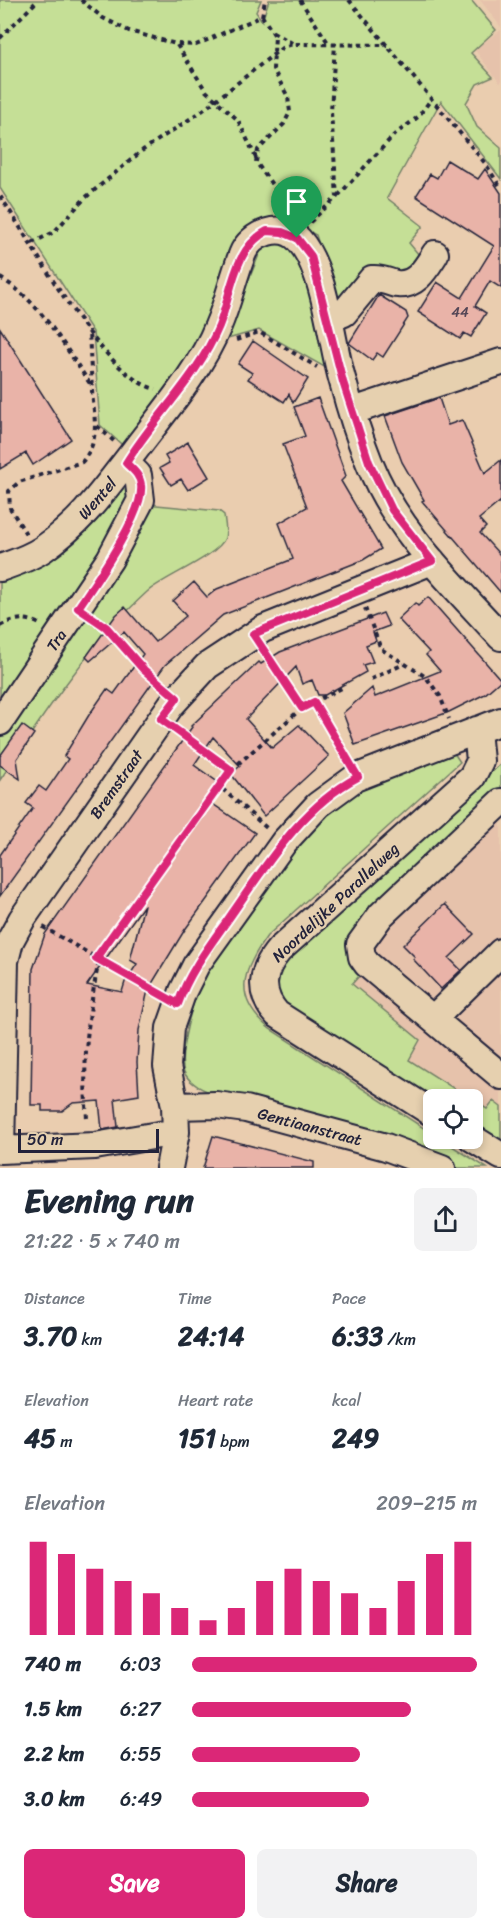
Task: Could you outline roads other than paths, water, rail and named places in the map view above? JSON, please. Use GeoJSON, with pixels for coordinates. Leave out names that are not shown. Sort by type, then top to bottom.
{"type":"FeatureCollection","features":[{"type":"Feature","properties":{"kind":"street","name":"Wentel"},"geometry":{"type":"LineString","coordinates":[[18,561],[78,520],[104,494],[206,349],[218,327],[243,251],[255,237],[267,231],[298,233],[311,256],[328,319]]}},
{"type":"Feature","properties":{"kind":"street"},"geometry":{"type":"LineString","coordinates":[[435,254],[421,276],[396,284],[382,278],[372,279],[344,312],[328,319],[343,382],[369,462],[392,510],[432,561],[496,621]]}},
{"type":"Feature","properties":{"kind":"street"},"geometry":{"type":"LineString","coordinates":[[353,411],[501,362]]}},
{"type":"Feature","properties":{"kind":"street","name":"Tra"},"geometry":{"type":"LineString","coordinates":[[0,722],[110,559],[141,500],[138,476],[126,463]]}},
{"type":"Feature","properties":{"kind":"street","name":"Bremstraat"},"geometry":{"type":"LineString","coordinates":[[0,1150],[5,961],[10,941],[24,916],[161,719],[207,666],[253,634],[432,561]]}},
{"type":"Feature","properties":{"kind":"street"},"geometry":{"type":"LineString","coordinates":[[169,1168],[176,1132],[175,1106],[167,1066],[170,1028],[178,1004],[196,965],[284,842],[318,805],[358,777],[501,721]]}},
{"type":"Feature","properties":{"kind":"street","name":"Noordelijke Parallelweg"},"geometry":{"type":"LineString","coordinates":[[423,1107],[277,1014],[263,986],[264,974],[279,950],[472,777],[480,761],[467,734]]}},
{"type":"Feature","properties":{"kind":"street"},"geometry":{"type":"LineString","coordinates":[[497,812],[381,915],[360,944],[362,957],[367,964],[501,1076]]}},
{"type":"Feature","properties":{"kind":"street"},"geometry":{"type":"LineString","coordinates":[[434,1018],[501,952]]}},
{"type":"Feature","properties":{"kind":"street","name":"Gentiaanstraat"},"geometry":{"type":"LineString","coordinates":[[175,1106],[216,1105],[246,1109],[386,1147],[441,1168]]}},
{"type":"Feature","properties":{"kind":"street"},"geometry":{"type":"LineString","coordinates":[[0,1150],[95,1146],[176,1132]]}},
{"type":"Feature","properties":{"kind":"street"},"geometry":{"type":"LineString","coordinates":[[483,1145],[501,1156]]}}]}
